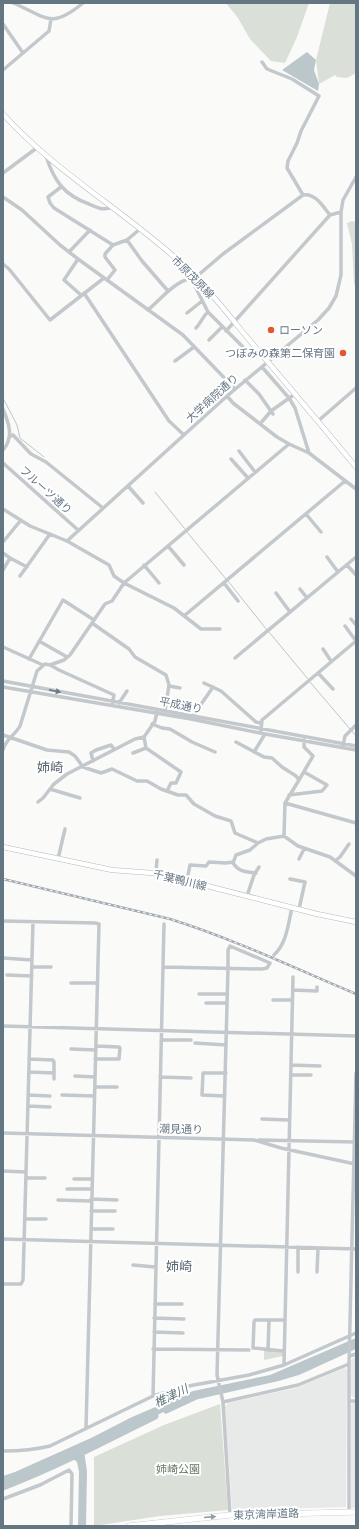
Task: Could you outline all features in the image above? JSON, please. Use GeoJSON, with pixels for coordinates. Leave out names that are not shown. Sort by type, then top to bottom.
{"type":"FeatureCollection","features":[{"type":"Feature","properties":{"kind":"highway","name":"東京湾岸道路"},"geometry":{"type":"LineString","coordinates":[[129,1526],[230,1515],[356,1512]]}},
{"type":"Feature","properties":{"kind":"main road","name":"市原茂原線"},"geometry":{"type":"LineString","coordinates":[[3,114],[46,155],[113,207],[190,271],[194,278],[234,321],[356,467]]}},
{"type":"Feature","properties":{"kind":"main road","name":"千葉鴨川線"},"geometry":{"type":"LineString","coordinates":[[3,847],[112,870],[156,872],[292,908],[356,922]]}},
{"type":"Feature","properties":{"kind":"street"},"geometry":{"type":"LineString","coordinates":[[13,3],[39,16],[51,18],[64,16],[71,13],[83,3]]}},
{"type":"Feature","properties":{"kind":"street"},"geometry":{"type":"LineString","coordinates":[[3,70],[49,31],[51,18]]}},
{"type":"Feature","properties":{"kind":"street"},"geometry":{"type":"LineString","coordinates":[[3,24],[23,53]]}},
{"type":"Feature","properties":{"kind":"street"},"geometry":{"type":"LineString","coordinates":[[262,62],[267,69],[292,80],[319,96],[288,161],[287,168],[303,195]]}},
{"type":"Feature","properties":{"kind":"street"},"geometry":{"type":"LineString","coordinates":[[3,173],[38,147]]}},
{"type":"Feature","properties":{"kind":"street"},"geometry":{"type":"LineString","coordinates":[[46,155],[50,169],[65,192],[76,200],[102,210],[113,207]]}},
{"type":"Feature","properties":{"kind":"street","name":"大学病院通り"},"geometry":{"type":"LineString","coordinates":[[67,541],[227,396],[318,320],[329,308],[336,296],[340,275],[341,212],[343,200],[356,177]]}},
{"type":"Feature","properties":{"kind":"street"},"geometry":{"type":"LineString","coordinates":[[61,187],[48,197],[54,208],[113,245]]}},
{"type":"Feature","properties":{"kind":"street"},"geometry":{"type":"LineString","coordinates":[[148,310],[168,291],[182,281],[194,278],[223,254],[303,195],[311,195],[330,215]]}},
{"type":"Feature","properties":{"kind":"street"},"geometry":{"type":"LineString","coordinates":[[3,197],[22,210],[78,260],[183,335],[235,389]]}},
{"type":"Feature","properties":{"kind":"street"},"geometry":{"type":"LineString","coordinates":[[226,331],[330,215],[341,212]]}},
{"type":"Feature","properties":{"kind":"street"},"geometry":{"type":"LineString","coordinates":[[3,264],[9,269],[50,320],[115,270],[105,257],[105,254],[113,245],[127,240],[140,229]]}},
{"type":"Feature","properties":{"kind":"street"},"geometry":{"type":"LineString","coordinates":[[69,252],[90,230]]}},
{"type":"Feature","properties":{"kind":"street"},"geometry":{"type":"LineString","coordinates":[[127,240],[142,261],[168,291]]}},
{"type":"Feature","properties":{"kind":"street"},"geometry":{"type":"LineString","coordinates":[[78,260],[64,280],[82,294],[169,421],[184,435]]}},
{"type":"Feature","properties":{"kind":"street"},"geometry":{"type":"LineString","coordinates":[[194,278],[202,301],[208,312],[247,351]]}},
{"type":"Feature","properties":{"kind":"street"},"geometry":{"type":"LineString","coordinates":[[187,313],[202,301]]}},
{"type":"Feature","properties":{"kind":"street"},"geometry":{"type":"LineString","coordinates":[[196,328],[204,315],[208,312]]}},
{"type":"Feature","properties":{"kind":"street"},"geometry":{"type":"LineString","coordinates":[[209,340],[222,327]]}},
{"type":"Feature","properties":{"kind":"street"},"geometry":{"type":"LineString","coordinates":[[175,361],[194,347]]}},
{"type":"Feature","properties":{"kind":"street"},"geometry":{"type":"LineString","coordinates":[[262,367],[289,398],[295,408],[309,453]]}},
{"type":"Feature","properties":{"kind":"street"},"geometry":{"type":"LineString","coordinates":[[245,380],[259,394],[272,413]]}},
{"type":"Feature","properties":{"kind":"street"},"geometry":{"type":"LineString","coordinates":[[318,421],[356,388]]}},
{"type":"Feature","properties":{"kind":"street"},"geometry":{"type":"LineString","coordinates":[[260,424],[295,394]]}},
{"type":"Feature","properties":{"kind":"street"},"geometry":{"type":"LineString","coordinates":[[227,396],[260,424],[289,444],[309,453],[356,489]]}},
{"type":"Feature","properties":{"kind":"street"},"geometry":{"type":"LineString","coordinates":[[3,409],[10,428],[10,436],[3,450]]}},
{"type":"Feature","properties":{"kind":"street"},"geometry":{"type":"LineString","coordinates":[[10,436],[13,435],[31,454],[46,462],[103,508]]}},
{"type":"Feature","properties":{"kind":"street"},"geometry":{"type":"LineString","coordinates":[[3,647],[43,665],[50,665],[64,660],[74,650],[105,604],[112,601],[124,583],[289,444]]}},
{"type":"Feature","properties":{"kind":"street"},"geometry":{"type":"LineString","coordinates":[[239,451],[255,472]]}},
{"type":"Feature","properties":{"kind":"street"},"geometry":{"type":"LineString","coordinates":[[231,459],[248,478]]}},
{"type":"Feature","properties":{"kind":"street","name":"フルーツ通り"},"geometry":{"type":"LineString","coordinates":[[3,463],[78,530]]}},
{"type":"Feature","properties":{"kind":"street"},"geometry":{"type":"LineString","coordinates":[[184,616],[345,481]]}},
{"type":"Feature","properties":{"kind":"street"},"geometry":{"type":"LineString","coordinates":[[128,486],[143,503]]}},
{"type":"Feature","properties":{"kind":"street"},"geometry":{"type":"LineString","coordinates":[[3,509],[30,526],[67,541],[109,564],[114,576],[124,583],[174,608],[201,629],[220,629]]}},
{"type":"Feature","properties":{"kind":"street"},"geometry":{"type":"LineString","coordinates":[[306,514],[321,532]]}},
{"type":"Feature","properties":{"kind":"street"},"geometry":{"type":"LineString","coordinates":[[3,542],[21,520]]}},
{"type":"Feature","properties":{"kind":"street"},"geometry":{"type":"LineString","coordinates":[[20,576],[50,534]]}},
{"type":"Feature","properties":{"kind":"street"},"geometry":{"type":"LineString","coordinates":[[168,546],[184,565]]}},
{"type":"Feature","properties":{"kind":"street"},"geometry":{"type":"LineString","coordinates":[[3,553],[27,567]]}},
{"type":"Feature","properties":{"kind":"street"},"geometry":{"type":"LineString","coordinates":[[235,658],[356,557]]}},
{"type":"Feature","properties":{"kind":"street"},"geometry":{"type":"LineString","coordinates":[[3,570],[10,558]]}},
{"type":"Feature","properties":{"kind":"street"},"geometry":{"type":"LineString","coordinates":[[327,558],[338,572]]}},
{"type":"Feature","properties":{"kind":"street"},"geometry":{"type":"LineString","coordinates":[[144,565],[160,583]]}},
{"type":"Feature","properties":{"kind":"street"},"geometry":{"type":"LineString","coordinates":[[347,565],[356,575]]}},
{"type":"Feature","properties":{"kind":"street"},"geometry":{"type":"LineString","coordinates":[[224,583],[238,601]]}},
{"type":"Feature","properties":{"kind":"street"},"geometry":{"type":"LineString","coordinates":[[300,589],[307,598]]}},
{"type":"Feature","properties":{"kind":"street"},"geometry":{"type":"LineString","coordinates":[[276,593],[290,612]]}},
{"type":"Feature","properties":{"kind":"street"},"geometry":{"type":"LineString","coordinates":[[29,659],[63,600],[129,649],[136,657],[166,674],[169,686],[165,710]]}},
{"type":"Feature","properties":{"kind":"street"},"geometry":{"type":"LineString","coordinates":[[351,619],[356,624]]}},
{"type":"Feature","properties":{"kind":"street"},"geometry":{"type":"LineString","coordinates":[[254,752],[263,734],[261,723],[356,641],[345,626]]}},
{"type":"Feature","properties":{"kind":"street"},"geometry":{"type":"LineString","coordinates":[[40,641],[67,657]]}},
{"type":"Feature","properties":{"kind":"street"},"geometry":{"type":"LineString","coordinates":[[323,649],[332,661]]}},
{"type":"Feature","properties":{"kind":"street"},"geometry":{"type":"LineString","coordinates":[[3,750],[10,738],[20,726],[32,686],[38,671],[43,665]]}},
{"type":"Feature","properties":{"kind":"street"},"geometry":{"type":"LineString","coordinates":[[50,665],[114,695],[112,704]]}},
{"type":"Feature","properties":{"kind":"street"},"geometry":{"type":"LineString","coordinates":[[318,673],[333,689]]}},
{"type":"Feature","properties":{"kind":"street","name":"平成通り"},"geometry":{"type":"LineString","coordinates":[[3,681],[112,704],[119,703],[263,734],[304,739]]}},
{"type":"Feature","properties":{"kind":"street"},"geometry":{"type":"LineString","coordinates":[[204,683],[221,691],[256,722],[261,723]]}},
{"type":"Feature","properties":{"kind":"street"},"geometry":{"type":"LineString","coordinates":[[169,686],[180,688]]}},
{"type":"Feature","properties":{"kind":"street","name":"平成通り"},"geometry":{"type":"LineString","coordinates":[[3,687],[157,711],[165,710],[343,746],[356,750]]}},
{"type":"Feature","properties":{"kind":"street"},"geometry":{"type":"LineString","coordinates":[[193,716],[213,687]]}},
{"type":"Feature","properties":{"kind":"street"},"geometry":{"type":"LineString","coordinates":[[119,703],[127,691]]}},
{"type":"Feature","properties":{"kind":"street"},"geometry":{"type":"LineString","coordinates":[[157,711],[152,724],[144,737],[146,748],[180,772],[176,784],[171,783],[167,791]]}},
{"type":"Feature","properties":{"kind":"street"},"geometry":{"type":"LineString","coordinates":[[152,724],[170,729],[192,742],[215,752]]}},
{"type":"Feature","properties":{"kind":"street"},"geometry":{"type":"LineString","coordinates":[[343,746],[345,736],[356,725]]}},
{"type":"Feature","properties":{"kind":"street"},"geometry":{"type":"LineString","coordinates":[[3,735],[47,750],[69,752],[83,767],[101,773],[112,769],[137,781],[148,781],[167,791],[178,795],[186,795],[192,803],[215,816],[231,822],[235,833],[258,843]]}},
{"type":"Feature","properties":{"kind":"street"},"geometry":{"type":"LineString","coordinates":[[38,802],[67,774],[83,767],[135,738],[144,737]]}},
{"type":"Feature","properties":{"kind":"street"},"geometry":{"type":"LineString","coordinates":[[284,836],[285,803],[288,795],[313,756],[304,747],[304,739]]}},
{"type":"Feature","properties":{"kind":"street"},"geometry":{"type":"LineString","coordinates":[[236,742],[264,757],[272,758],[296,776],[299,780]]}},
{"type":"Feature","properties":{"kind":"street"},"geometry":{"type":"LineString","coordinates":[[93,761],[92,753],[96,750],[111,745],[114,749]]}},
{"type":"Feature","properties":{"kind":"street","name":"平成通り"},"geometry":{"type":"LineString","coordinates":[[343,746],[356,746]]}},
{"type":"Feature","properties":{"kind":"street"},"geometry":{"type":"LineString","coordinates":[[133,753],[146,748]]}},
{"type":"Feature","properties":{"kind":"street"},"geometry":{"type":"LineString","coordinates":[[288,795],[322,791],[327,785],[304,772]]}},
{"type":"Feature","properties":{"kind":"street"},"geometry":{"type":"LineString","coordinates":[[50,789],[80,798]]}},
{"type":"Feature","properties":{"kind":"street"},"geometry":{"type":"LineString","coordinates":[[285,803],[356,823]]}},
{"type":"Feature","properties":{"kind":"street"},"geometry":{"type":"LineString","coordinates":[[58,859],[65,829]]}},
{"type":"Feature","properties":{"kind":"street"},"geometry":{"type":"LineString","coordinates":[[233,862],[236,855],[250,850],[258,843],[266,839],[284,836],[298,846],[330,857],[356,876]]}},
{"type":"Feature","properties":{"kind":"street"},"geometry":{"type":"LineString","coordinates":[[335,861],[340,857],[349,844]]}},
{"type":"Feature","properties":{"kind":"street"},"geometry":{"type":"LineString","coordinates":[[299,859],[304,848]]}},
{"type":"Feature","properties":{"kind":"street"},"geometry":{"type":"LineString","coordinates":[[156,872],[157,860]]}},
{"type":"Feature","properties":{"kind":"street"},"geometry":{"type":"LineString","coordinates":[[187,880],[190,865],[206,866],[210,862],[233,862]]}},
{"type":"Feature","properties":{"kind":"street"},"geometry":{"type":"LineString","coordinates":[[233,862],[235,866],[242,871],[256,873]]}},
{"type":"Feature","properties":{"kind":"street"},"geometry":{"type":"LineString","coordinates":[[247,896],[259,867]]}},
{"type":"Feature","properties":{"kind":"street"},"geometry":{"type":"LineString","coordinates":[[290,879],[305,882],[299,909]]}},
{"type":"Feature","properties":{"kind":"street"},"geometry":{"type":"LineString","coordinates":[[274,955],[278,952],[286,935],[292,908]]}},
{"type":"Feature","properties":{"kind":"street"},"geometry":{"type":"LineString","coordinates":[[3,921],[99,924],[86,1428]]}},
{"type":"Feature","properties":{"kind":"street"},"geometry":{"type":"LineString","coordinates":[[3,1284],[23,1283],[33,922]]}},
{"type":"Feature","properties":{"kind":"street"},"geometry":{"type":"LineString","coordinates":[[153,1396],[164,924]]}},
{"type":"Feature","properties":{"kind":"street"},"geometry":{"type":"LineString","coordinates":[[164,967],[228,968],[262,969],[267,968],[270,963],[230,946],[228,950],[228,968],[228,994],[218,1381],[222,1400],[230,1515]]}},
{"type":"Feature","properties":{"kind":"street"},"geometry":{"type":"LineString","coordinates":[[3,958],[32,960]]}},
{"type":"Feature","properties":{"kind":"street"},"geometry":{"type":"LineString","coordinates":[[32,967],[51,967]]}},
{"type":"Feature","properties":{"kind":"street"},"geometry":{"type":"LineString","coordinates":[[7,975],[32,976]]}},
{"type":"Feature","properties":{"kind":"street"},"geometry":{"type":"LineString","coordinates":[[284,1365],[283,1351],[293,977]]}},
{"type":"Feature","properties":{"kind":"street"},"geometry":{"type":"LineString","coordinates":[[72,983],[97,983]]}},
{"type":"Feature","properties":{"kind":"street"},"geometry":{"type":"LineString","coordinates":[[293,990],[317,991],[317,987]]}},
{"type":"Feature","properties":{"kind":"street"},"geometry":{"type":"LineString","coordinates":[[199,994],[228,994]]}},
{"type":"Feature","properties":{"kind":"street"},"geometry":{"type":"LineString","coordinates":[[273,1000],[292,1000]]}},
{"type":"Feature","properties":{"kind":"street"},"geometry":{"type":"LineString","coordinates":[[206,1002],[227,1003]]}},
{"type":"Feature","properties":{"kind":"street"},"geometry":{"type":"LineString","coordinates":[[3,1026],[356,1036]]}},
{"type":"Feature","properties":{"kind":"street"},"geometry":{"type":"LineString","coordinates":[[161,1040],[191,1040]]}},
{"type":"Feature","properties":{"kind":"street"},"geometry":{"type":"LineString","coordinates":[[195,1044],[226,1045]]}},
{"type":"Feature","properties":{"kind":"street"},"geometry":{"type":"LineString","coordinates":[[71,1049],[120,1048],[118,1060],[95,1059]]}},
{"type":"Feature","properties":{"kind":"street"},"geometry":{"type":"LineString","coordinates":[[29,1059],[53,1060],[54,1079]]}},
{"type":"Feature","properties":{"kind":"street"},"geometry":{"type":"LineString","coordinates":[[291,1065],[320,1066]]}},
{"type":"Feature","properties":{"kind":"street"},"geometry":{"type":"LineString","coordinates":[[29,1072],[54,1073]]}},
{"type":"Feature","properties":{"kind":"street"},"geometry":{"type":"LineString","coordinates":[[225,1096],[202,1095],[203,1073],[226,1073]]}},
{"type":"Feature","properties":{"kind":"street"},"geometry":{"type":"LineString","coordinates":[[349,1512],[349,1364],[354,1249],[356,1073]]}},
{"type":"Feature","properties":{"kind":"street"},"geometry":{"type":"LineString","coordinates":[[291,1075],[311,1075]]}},
{"type":"Feature","properties":{"kind":"street"},"geometry":{"type":"LineString","coordinates":[[75,1076],[95,1077]]}},
{"type":"Feature","properties":{"kind":"street"},"geometry":{"type":"LineString","coordinates":[[160,1077],[191,1078]]}},
{"type":"Feature","properties":{"kind":"street"},"geometry":{"type":"LineString","coordinates":[[95,1087],[117,1087]]}},
{"type":"Feature","properties":{"kind":"street"},"geometry":{"type":"LineString","coordinates":[[28,1095],[50,1096]]}},
{"type":"Feature","properties":{"kind":"street"},"geometry":{"type":"LineString","coordinates":[[62,1095],[94,1096]]}},
{"type":"Feature","properties":{"kind":"street"},"geometry":{"type":"LineString","coordinates":[[28,1106],[50,1107]]}},
{"type":"Feature","properties":{"kind":"street"},"geometry":{"type":"LineString","coordinates":[[262,1119],[289,1120]]}},
{"type":"Feature","properties":{"kind":"street","name":"潮見通り"},"geometry":{"type":"LineString","coordinates":[[3,1133],[254,1140],[288,1150],[355,1164]]}},
{"type":"Feature","properties":{"kind":"street"},"geometry":{"type":"LineString","coordinates":[[254,1140],[355,1142]]}},
{"type":"Feature","properties":{"kind":"street"},"geometry":{"type":"LineString","coordinates":[[3,1171],[26,1172]]}},
{"type":"Feature","properties":{"kind":"street"},"geometry":{"type":"LineString","coordinates":[[26,1178],[45,1178]]}},
{"type":"Feature","properties":{"kind":"street"},"geometry":{"type":"LineString","coordinates":[[74,1179],[92,1179]]}},
{"type":"Feature","properties":{"kind":"street"},"geometry":{"type":"LineString","coordinates":[[67,1189],[92,1189]]}},
{"type":"Feature","properties":{"kind":"street"},"geometry":{"type":"LineString","coordinates":[[58,1200],[117,1200]]}},
{"type":"Feature","properties":{"kind":"street"},"geometry":{"type":"LineString","coordinates":[[91,1211],[115,1211]]}},
{"type":"Feature","properties":{"kind":"street"},"geometry":{"type":"LineString","coordinates":[[25,1219],[46,1220]]}},
{"type":"Feature","properties":{"kind":"street"},"geometry":{"type":"LineString","coordinates":[[91,1229],[113,1229]]}},
{"type":"Feature","properties":{"kind":"street"},"geometry":{"type":"LineString","coordinates":[[3,1239],[354,1249]]}},
{"type":"Feature","properties":{"kind":"street"},"geometry":{"type":"LineString","coordinates":[[298,1247],[298,1272]]}},
{"type":"Feature","properties":{"kind":"street"},"geometry":{"type":"LineString","coordinates":[[317,1272],[318,1248]]}},
{"type":"Feature","properties":{"kind":"street"},"geometry":{"type":"LineString","coordinates":[[133,1265],[156,1267]]}},
{"type":"Feature","properties":{"kind":"street"},"geometry":{"type":"LineString","coordinates":[[154,1304],[182,1304]]}},
{"type":"Feature","properties":{"kind":"street"},"geometry":{"type":"LineString","coordinates":[[154,1318],[184,1319]]}},
{"type":"Feature","properties":{"kind":"street"},"geometry":{"type":"LineString","coordinates":[[283,1351],[253,1348],[255,1320],[284,1320]]}},
{"type":"Feature","properties":{"kind":"street"},"geometry":{"type":"LineString","coordinates":[[268,1350],[269,1320]]}},
{"type":"Feature","properties":{"kind":"street"},"geometry":{"type":"LineString","coordinates":[[154,1332],[183,1333]]}},
{"type":"Feature","properties":{"kind":"street"},"geometry":{"type":"LineString","coordinates":[[3,1451],[37,1450],[58,1442],[153,1396],[183,1387],[249,1375],[284,1365],[350,1337],[356,1333]]}},
{"type":"Feature","properties":{"kind":"street"},"geometry":{"type":"LineString","coordinates":[[153,1349],[249,1350]]}},
{"type":"Feature","properties":{"kind":"street"},"geometry":{"type":"LineString","coordinates":[[350,1356],[356,1354]]}},
{"type":"Feature","properties":{"kind":"street"},"geometry":{"type":"LineString","coordinates":[[222,1400],[298,1385],[349,1364]]}},
{"type":"Feature","properties":{"kind":"street"},"geometry":{"type":"LineString","coordinates":[[349,1401],[356,1401]]}},
{"type":"Feature","properties":{"kind":"street"},"geometry":{"type":"LineString","coordinates":[[3,1499],[34,1488],[69,1470],[72,1474],[71,1526]]}},
{"type":"Feature","properties":{"kind":"shaded area"},"geometry":{"type":"Polygon","coordinates":[[[307,52],[316,60],[314,70],[319,84],[318,91],[282,70],[307,52]]]}},
{"type":"Feature","properties":{"kind":"shaded area"},"geometry":{"type":"Polygon","coordinates":[[[356,1338],[356,1345],[297,1372],[196,1396],[84,1451],[87,1471],[86,1526],[78,1526],[79,1472],[77,1462],[71,1457],[31,1476],[3,1487],[3,1476],[91,1438],[132,1417],[193,1391],[270,1375],[356,1338]]]}},
{"type":"Feature","properties":{"kind":"shaded area"},"geometry":{"type":"Polygon","coordinates":[[[356,1356],[356,1398],[354,1398],[351,1395],[351,1361],[356,1356]]]}},
{"type":"Feature","properties":{"kind":"shaded area"},"geometry":{"type":"Polygon","coordinates":[[[345,1368],[347,1370],[346,1507],[232,1510],[225,1407],[228,1403],[296,1388],[345,1368]]]}},
{"type":"Feature","properties":{"kind":"shaded area"},"geometry":{"type":"Polygon","coordinates":[[[356,1402],[356,1508],[351,1508],[351,1405],[356,1402]]]}},
{"type":"Feature","properties":{"kind":"green space"},"geometry":{"type":"Polygon","coordinates":[[[226,3],[309,3],[297,37],[285,63],[271,61],[250,39],[238,18],[226,3]]]}},
{"type":"Feature","properties":{"kind":"green space"},"geometry":{"type":"Polygon","coordinates":[[[330,3],[356,3],[356,73],[347,78],[337,77],[335,75],[319,84],[316,60],[330,3]]]}},
{"type":"Feature","properties":{"kind":"green space"},"geometry":{"type":"Polygon","coordinates":[[[352,221],[356,222],[356,287],[354,284],[352,244],[347,223],[352,221]]]}},
{"type":"Feature","properties":{"kind":"green space"},"geometry":{"type":"Polygon","coordinates":[[[264,1350],[283,1351],[283,1356],[264,1360],[264,1350]]]}},
{"type":"Feature","properties":{"kind":"green space","name":"姉崎公園"},"geometry":{"type":"Polygon","coordinates":[[[220,1404],[228,1510],[160,1516],[94,1526],[94,1457],[164,1425],[220,1404]]]}},
{"type":"Feature","properties":{"kind":"waterway"},"geometry":{"type":"LineString","coordinates":[[3,398],[17,425],[20,438],[44,457]]}},
{"type":"Feature","properties":{"kind":"waterway"},"geometry":{"type":"LineString","coordinates":[[155,492],[185,529]]}},
{"type":"Feature","properties":{"kind":"waterway"},"geometry":{"type":"LineString","coordinates":[[187,532],[226,579]]}},
{"type":"Feature","properties":{"kind":"waterway"},"geometry":{"type":"LineString","coordinates":[[228,581],[267,630]]}},
{"type":"Feature","properties":{"kind":"waterway"},"geometry":{"type":"LineString","coordinates":[[269,632],[308,679]]}},
{"type":"Feature","properties":{"kind":"waterway"},"geometry":{"type":"LineString","coordinates":[[310,682],[356,736]]}},
{"type":"Feature","properties":{"kind":"waterway","name":"椎津川"},"geometry":{"type":"LineString","coordinates":[[166,1410],[196,1396],[297,1372],[356,1345]]}},
{"type":"Feature","properties":{"kind":"waterway","name":"椎津川"},"geometry":{"type":"LineString","coordinates":[[3,1487],[61,1462],[155,1416]]}},
{"type":"Feature","properties":{"kind":"railway"},"geometry":{"type":"LineString","coordinates":[[3,879],[170,919],[241,945],[356,994]]}},
{"type":"Feature","properties":{"kind":"place","name":"ローソン"},"geometry":{"type":"Point","coordinates":[271,330]}},
{"type":"Feature","properties":{"kind":"place","name":"つぼみの森第二保育園"},"geometry":{"type":"Point","coordinates":[343,353]}},
{"type":"Feature","properties":{"kind":"district","name":"姉崎"},"geometry":{"type":"Point","coordinates":[50,767]}},
{"type":"Feature","properties":{"kind":"district","name":"姉崎"},"geometry":{"type":"Point","coordinates":[179,1266]}}]}
